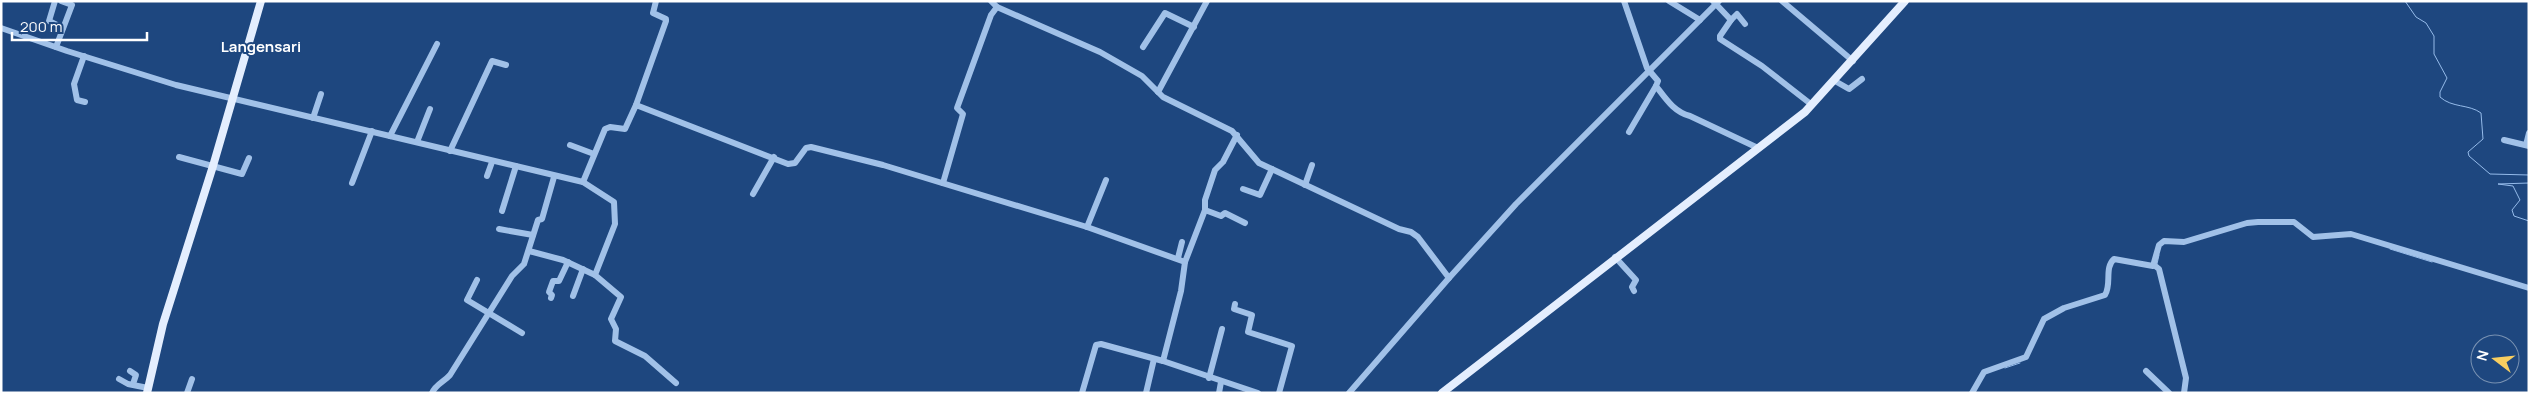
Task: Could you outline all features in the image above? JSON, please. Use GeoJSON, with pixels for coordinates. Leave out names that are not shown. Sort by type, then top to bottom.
{"type":"FeatureCollection","features":[{"type":"Feature","properties":{"kind":"main road"},"geometry":{"type":"LineString","coordinates":[[148,392],[163,324],[213,166],[261,1]]}},
{"type":"Feature","properties":{"kind":"main road"},"geometry":{"type":"LineString","coordinates":[[1442,393],[1812,105],[1905,1]]}},
{"type":"Feature","properties":{"kind":"street"},"geometry":{"type":"LineString","coordinates":[[56,1],[49,21],[63,28]]}},
{"type":"Feature","properties":{"kind":"street"},"geometry":{"type":"LineString","coordinates":[[56,47],[72,6],[61,1]]}},
{"type":"Feature","properties":{"kind":"street"},"geometry":{"type":"LineString","coordinates":[[583,182],[605,129],[610,127],[625,129],[636,105],[666,21],[666,19],[653,13],[656,1]]}},
{"type":"Feature","properties":{"kind":"street"},"geometry":{"type":"LineString","coordinates":[[991,1],[997,7],[1100,52],[1142,76],[1163,98],[1211,119],[1237,136],[1254,158],[1272,169],[1399,229],[1411,232],[1418,237],[1449,278]]}},
{"type":"Feature","properties":{"kind":"street"},"geometry":{"type":"LineString","coordinates":[[1158,92],[1207,1]]}},
{"type":"Feature","properties":{"kind":"street"},"geometry":{"type":"LineString","coordinates":[[1624,1],[1635,39],[1650,71],[1658,81],[1628,132]]}},
{"type":"Feature","properties":{"kind":"street"},"geometry":{"type":"LineString","coordinates":[[1669,1],[1678,3],[1700,20]]}},
{"type":"Feature","properties":{"kind":"street"},"geometry":{"type":"LineString","coordinates":[[1782,1],[1853,61]]}},
{"type":"Feature","properties":{"kind":"street"},"geometry":{"type":"LineString","coordinates":[[1349,393],[1516,204],[1650,71],[1716,2],[1731,20]]}},
{"type":"Feature","properties":{"kind":"street"},"geometry":{"type":"LineString","coordinates":[[943,183],[962,114],[957,108],[984,34],[997,7]]}},
{"type":"Feature","properties":{"kind":"street"},"geometry":{"type":"LineString","coordinates":[[1144,47],[1165,13],[1194,27]]}},
{"type":"Feature","properties":{"kind":"street"},"geometry":{"type":"LineString","coordinates":[[1745,24],[1737,14],[1720,36],[1720,39],[1762,66],[1812,105]]}},
{"type":"Feature","properties":{"kind":"street"},"geometry":{"type":"LineString","coordinates":[[1,28],[176,85],[372,131],[492,162],[516,166],[554,177],[583,182],[600,195],[613,200],[614,205],[615,224],[595,275]]}},
{"type":"Feature","properties":{"kind":"street"},"geometry":{"type":"LineString","coordinates":[[390,136],[437,44]]}},
{"type":"Feature","properties":{"kind":"street"},"geometry":{"type":"LineString","coordinates":[[84,56],[74,89],[76,100],[85,102]]}},
{"type":"Feature","properties":{"kind":"street"},"geometry":{"type":"LineString","coordinates":[[450,151],[492,60],[506,65]]}},
{"type":"Feature","properties":{"kind":"street"},"geometry":{"type":"LineString","coordinates":[[1835,81],[1849,90],[1862,79]]}},
{"type":"Feature","properties":{"kind":"street"},"geometry":{"type":"LineString","coordinates":[[1656,86],[1680,114],[1758,148]]}},
{"type":"Feature","properties":{"kind":"street"},"geometry":{"type":"LineString","coordinates":[[313,118],[321,94]]}},
{"type":"Feature","properties":{"kind":"street"},"geometry":{"type":"LineString","coordinates":[[636,105],[760,154],[793,164],[806,148],[811,147],[943,183],[1087,227],[1185,262]]}},
{"type":"Feature","properties":{"kind":"street"},"geometry":{"type":"LineString","coordinates":[[417,142],[430,109]]}},
{"type":"Feature","properties":{"kind":"street"},"geometry":{"type":"LineString","coordinates":[[352,183],[372,131]]}},
{"type":"Feature","properties":{"kind":"street"},"geometry":{"type":"LineString","coordinates":[[2504,140],[2527,145],[2529,133]]}},
{"type":"Feature","properties":{"kind":"street"},"geometry":{"type":"LineString","coordinates":[[1163,361],[1185,262],[1205,210],[1205,200],[1215,170],[1223,162],[1237,136]]}},
{"type":"Feature","properties":{"kind":"street"},"geometry":{"type":"LineString","coordinates":[[570,145],[594,154]]}},
{"type":"Feature","properties":{"kind":"street"},"geometry":{"type":"LineString","coordinates":[[179,157],[242,174],[249,158]]}},
{"type":"Feature","properties":{"kind":"street"},"geometry":{"type":"LineString","coordinates":[[753,194],[774,157]]}},
{"type":"Feature","properties":{"kind":"street"},"geometry":{"type":"LineString","coordinates":[[487,176],[492,162]]}},
{"type":"Feature","properties":{"kind":"street"},"geometry":{"type":"LineString","coordinates":[[1305,185],[1312,165]]}},
{"type":"Feature","properties":{"kind":"street"},"geometry":{"type":"LineString","coordinates":[[502,210],[516,166]]}},
{"type":"Feature","properties":{"kind":"street"},"geometry":{"type":"LineString","coordinates":[[1243,188],[1260,195],[1272,169]]}},
{"type":"Feature","properties":{"kind":"street"},"geometry":{"type":"LineString","coordinates":[[432,393],[435,386],[450,375],[490,315],[512,276],[524,264],[538,220],[542,219],[554,177]]}},
{"type":"Feature","properties":{"kind":"street"},"geometry":{"type":"LineString","coordinates":[[1087,227],[1106,180]]}},
{"type":"Feature","properties":{"kind":"street"},"geometry":{"type":"LineString","coordinates":[[1205,210],[1221,216],[1225,213],[1245,223]]}},
{"type":"Feature","properties":{"kind":"street"},"geometry":{"type":"LineString","coordinates":[[2154,265],[2159,245],[2164,241],[2184,242],[2247,223],[2290,222],[2298,224],[2313,237],[2351,234],[2529,288]]}},
{"type":"Feature","properties":{"kind":"street"},"geometry":{"type":"LineString","coordinates":[[499,229],[533,235]]}},
{"type":"Feature","properties":{"kind":"street"},"geometry":{"type":"LineString","coordinates":[[1178,258],[1182,242]]}},
{"type":"Feature","properties":{"kind":"street"},"geometry":{"type":"LineString","coordinates":[[529,251],[568,262],[595,275],[621,297],[611,319],[616,329],[615,341],[646,356],[676,383]]}},
{"type":"Feature","properties":{"kind":"street"},"geometry":{"type":"LineString","coordinates":[[1616,257],[1636,280],[1632,287],[1634,291]]}},
{"type":"Feature","properties":{"kind":"street"},"geometry":{"type":"LineString","coordinates":[[1972,393],[1984,372],[2026,358],[2044,319],[2064,308],[2105,295],[2108,289],[2109,267],[2114,259],[2144,266],[2154,265],[2159,269],[2186,378],[2184,393]]}},
{"type":"Feature","properties":{"kind":"street"},"geometry":{"type":"LineString","coordinates":[[551,298],[552,294],[549,292],[553,281],[559,281],[568,262]]}},
{"type":"Feature","properties":{"kind":"street"},"geometry":{"type":"LineString","coordinates":[[572,296],[583,270]]}},
{"type":"Feature","properties":{"kind":"street"},"geometry":{"type":"LineString","coordinates":[[477,280],[466,300],[522,333]]}},
{"type":"Feature","properties":{"kind":"street"},"geometry":{"type":"LineString","coordinates":[[1235,304],[1234,309],[1252,315],[1248,332],[1292,346],[1279,393]]}},
{"type":"Feature","properties":{"kind":"street"},"geometry":{"type":"LineString","coordinates":[[1209,378],[1222,329]]}},
{"type":"Feature","properties":{"kind":"street"},"geometry":{"type":"LineString","coordinates":[[1082,393],[1096,345],[1163,361],[1221,382],[1236,390],[1258,393]]}},
{"type":"Feature","properties":{"kind":"street"},"geometry":{"type":"LineString","coordinates":[[1146,393],[1154,359]]}},
{"type":"Feature","properties":{"kind":"street"},"geometry":{"type":"LineString","coordinates":[[130,371],[136,375],[133,384]]}},
{"type":"Feature","properties":{"kind":"street"},"geometry":{"type":"LineString","coordinates":[[2146,371],[2169,393]]}},
{"type":"Feature","properties":{"kind":"street"},"geometry":{"type":"LineString","coordinates":[[119,379],[148,392]]}},
{"type":"Feature","properties":{"kind":"street"},"geometry":{"type":"LineString","coordinates":[[187,393],[192,379]]}},
{"type":"Feature","properties":{"kind":"street"},"geometry":{"type":"LineString","coordinates":[[1219,393],[1221,382]]}},
{"type":"Feature","properties":{"kind":"waterway"},"geometry":{"type":"LineString","coordinates":[[2405,1],[2416,17],[2426,23],[2434,36],[2434,54],[2447,78],[2440,92],[2440,97],[2450,103],[2471,108],[2481,113],[2483,139],[2468,152],[2469,156],[2490,174],[2529,175]]}},
{"type":"Feature","properties":{"kind":"waterway"},"geometry":{"type":"LineString","coordinates":[[2529,183],[2498,184],[2513,186],[2520,200],[2512,210],[2514,216],[2529,221]]}},
{"type":"Feature","properties":{"kind":"waterway"},"geometry":{"type":"LineString","coordinates":[[2390,249],[2432,262]]}},
{"type":"Feature","properties":{"kind":"waterway"},"geometry":{"type":"LineString","coordinates":[[2157,264],[2159,255]]}},
{"type":"Feature","properties":{"kind":"waterway"},"geometry":{"type":"LineString","coordinates":[[2005,368],[2020,363]]}},
{"type":"Feature","properties":{"kind":"district","name":"Langensari"},"geometry":{"type":"Point","coordinates":[261,46]}}]}
